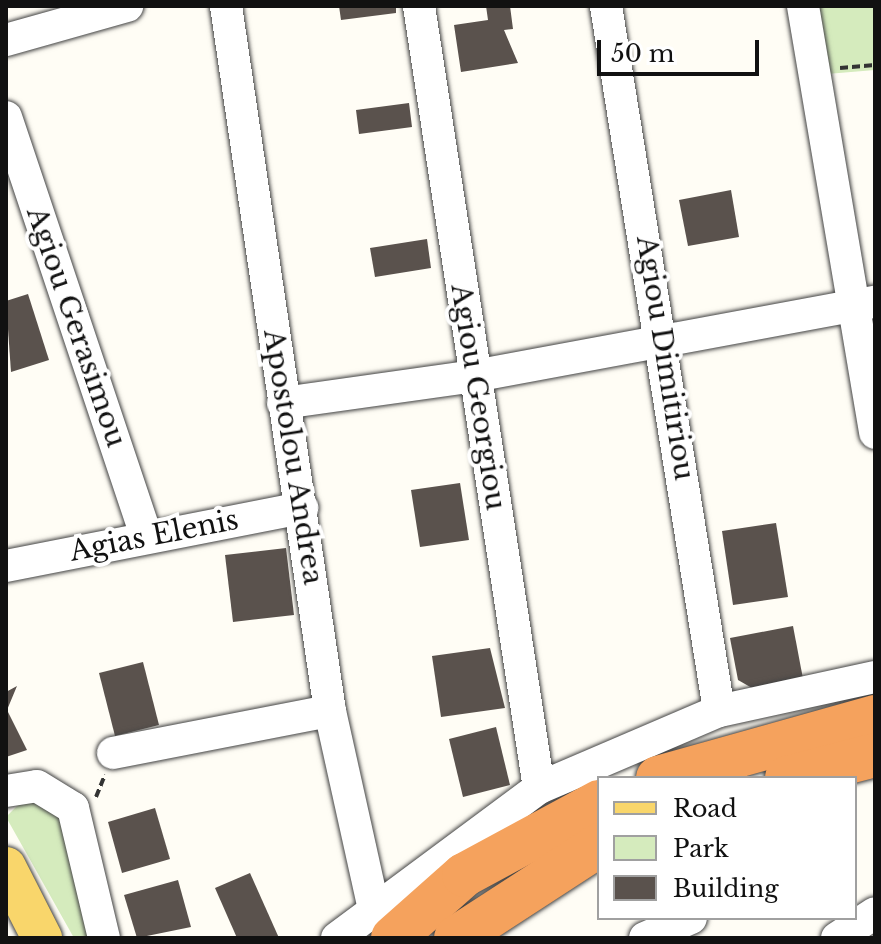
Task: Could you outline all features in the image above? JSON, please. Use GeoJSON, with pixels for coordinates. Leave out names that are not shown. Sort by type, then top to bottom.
{"type":"FeatureCollection","features":[{"type":"Feature","properties":{"kind":"highway"},"geometry":{"type":"LineString","coordinates":[[665,776],[875,717]]}},
{"type":"Feature","properties":{"kind":"highway"},"geometry":{"type":"LineString","coordinates":[[795,776],[875,755]]}},
{"type":"Feature","properties":{"kind":"highway"},"geometry":{"type":"LineString","coordinates":[[383,921],[597,803]]}},
{"type":"Feature","properties":{"kind":"highway"},"geometry":{"type":"LineString","coordinates":[[456,938],[597,846]]}},
{"type":"Feature","properties":{"kind":"main road"},"geometry":{"type":"LineString","coordinates":[[6,867],[42,938]]}},
{"type":"Feature","properties":{"kind":"street"},"geometry":{"type":"LineString","coordinates":[[6,40],[127,6]]}},
{"type":"Feature","properties":{"kind":"street","name":"Apostolou Andrea"},"geometry":{"type":"LineString","coordinates":[[226,6],[330,711],[383,921]]}},
{"type":"Feature","properties":{"kind":"street","name":"Agiou Georgiou"},"geometry":{"type":"LineString","coordinates":[[419,6],[539,788]]}},
{"type":"Feature","properties":{"kind":"street","name":"Agiou Dimitiriou"},"geometry":{"type":"LineString","coordinates":[[606,6],[664,341],[719,711]]}},
{"type":"Feature","properties":{"kind":"street"},"geometry":{"type":"LineString","coordinates":[[803,6],[814,71],[865,304],[875,433]]}},
{"type":"Feature","properties":{"kind":"street","name":"Agiou Gerasimou"},"geometry":{"type":"LineString","coordinates":[[6,117],[146,536]]}},
{"type":"Feature","properties":{"kind":"street"},"geometry":{"type":"LineString","coordinates":[[283,403],[474,376],[865,304]]}},
{"type":"Feature","properties":{"kind":"street","name":"Agias Elenis"},"geometry":{"type":"LineString","coordinates":[[6,566],[146,536],[302,508]]}},
{"type":"Feature","properties":{"kind":"street"},"geometry":{"type":"LineString","coordinates":[[337,938],[383,921],[539,788],[719,711],[875,677]]}},
{"type":"Feature","properties":{"kind":"street"},"geometry":{"type":"LineString","coordinates":[[113,753],[330,711]]}},
{"type":"Feature","properties":{"kind":"street"},"geometry":{"type":"LineString","coordinates":[[6,791],[50,790],[77,815],[104,938]]}},
{"type":"Feature","properties":{"kind":"street"},"geometry":{"type":"LineString","coordinates":[[837,938],[875,913]]}},
{"type":"Feature","properties":{"kind":"street"},"geometry":{"type":"LineString","coordinates":[[645,938],[686,920]]}},
{"type":"Feature","properties":{"kind":"path"},"geometry":{"type":"LineString","coordinates":[[814,71],[875,65]]}},
{"type":"Feature","properties":{"kind":"path"},"geometry":{"type":"LineString","coordinates":[[77,815],[96,797],[113,753]]}},
{"type":"Feature","properties":{"kind":"green space"},"geometry":{"type":"Polygon","coordinates":[[[816,6],[875,6],[875,70],[827,74],[816,6]]]}},
{"type":"Feature","properties":{"kind":"green space"},"geometry":{"type":"Polygon","coordinates":[[[21,802],[49,802],[60,813],[88,938],[74,938],[6,817],[21,802]]]}},
{"type":"Feature","properties":{"kind":"building"},"geometry":{"type":"Polygon","coordinates":[[[339,6],[396,6],[396,13],[341,20],[339,6]]]}},
{"type":"Feature","properties":{"kind":"building"},"geometry":{"type":"Polygon","coordinates":[[[486,6],[510,6],[513,29],[504,30],[518,63],[461,72],[454,25],[488,20],[486,6]]]}},
{"type":"Feature","properties":{"kind":"building"},"geometry":{"type":"Polygon","coordinates":[[[409,103],[412,127],[359,134],[356,110],[409,103]]]}},
{"type":"Feature","properties":{"kind":"building"},"geometry":{"type":"Polygon","coordinates":[[[731,190],[739,237],[688,246],[679,200],[731,190]]]}},
{"type":"Feature","properties":{"kind":"building"},"geometry":{"type":"Polygon","coordinates":[[[427,239],[431,268],[375,277],[370,248],[427,239]]]}},
{"type":"Feature","properties":{"kind":"building"},"geometry":{"type":"Polygon","coordinates":[[[28,294],[49,360],[11,372],[6,301],[28,294]]]}},
{"type":"Feature","properties":{"kind":"building"},"geometry":{"type":"Polygon","coordinates":[[[460,483],[469,540],[420,547],[411,490],[460,483]]]}},
{"type":"Feature","properties":{"kind":"building"},"geometry":{"type":"Polygon","coordinates":[[[776,523],[788,597],[733,605],[722,531],[776,523]]]}},
{"type":"Feature","properties":{"kind":"building"},"geometry":{"type":"Polygon","coordinates":[[[286,548],[294,615],[233,622],[225,555],[286,548]]]}},
{"type":"Feature","properties":{"kind":"building"},"geometry":{"type":"Polygon","coordinates":[[[793,626],[804,684],[759,692],[738,680],[730,638],[793,626]]]}},
{"type":"Feature","properties":{"kind":"building"},"geometry":{"type":"Polygon","coordinates":[[[490,648],[505,708],[441,717],[432,656],[490,648]]]}},
{"type":"Feature","properties":{"kind":"building"},"geometry":{"type":"Polygon","coordinates":[[[143,662],[159,725],[115,736],[99,673],[143,662]]]}},
{"type":"Feature","properties":{"kind":"building"},"geometry":{"type":"Polygon","coordinates":[[[17,686],[7,710],[27,750],[6,757],[6,692],[17,686]]]}},
{"type":"Feature","properties":{"kind":"building"},"geometry":{"type":"Polygon","coordinates":[[[496,727],[510,785],[463,797],[449,739],[496,727]]]}},
{"type":"Feature","properties":{"kind":"building"},"geometry":{"type":"Polygon","coordinates":[[[155,808],[170,859],[122,873],[108,822],[155,808]]]}},
{"type":"Feature","properties":{"kind":"building"},"geometry":{"type":"Polygon","coordinates":[[[250,873],[279,938],[237,938],[215,888],[250,873]]]}},
{"type":"Feature","properties":{"kind":"building"},"geometry":{"type":"Polygon","coordinates":[[[178,880],[191,927],[137,938],[124,895],[178,880]]]}}]}
